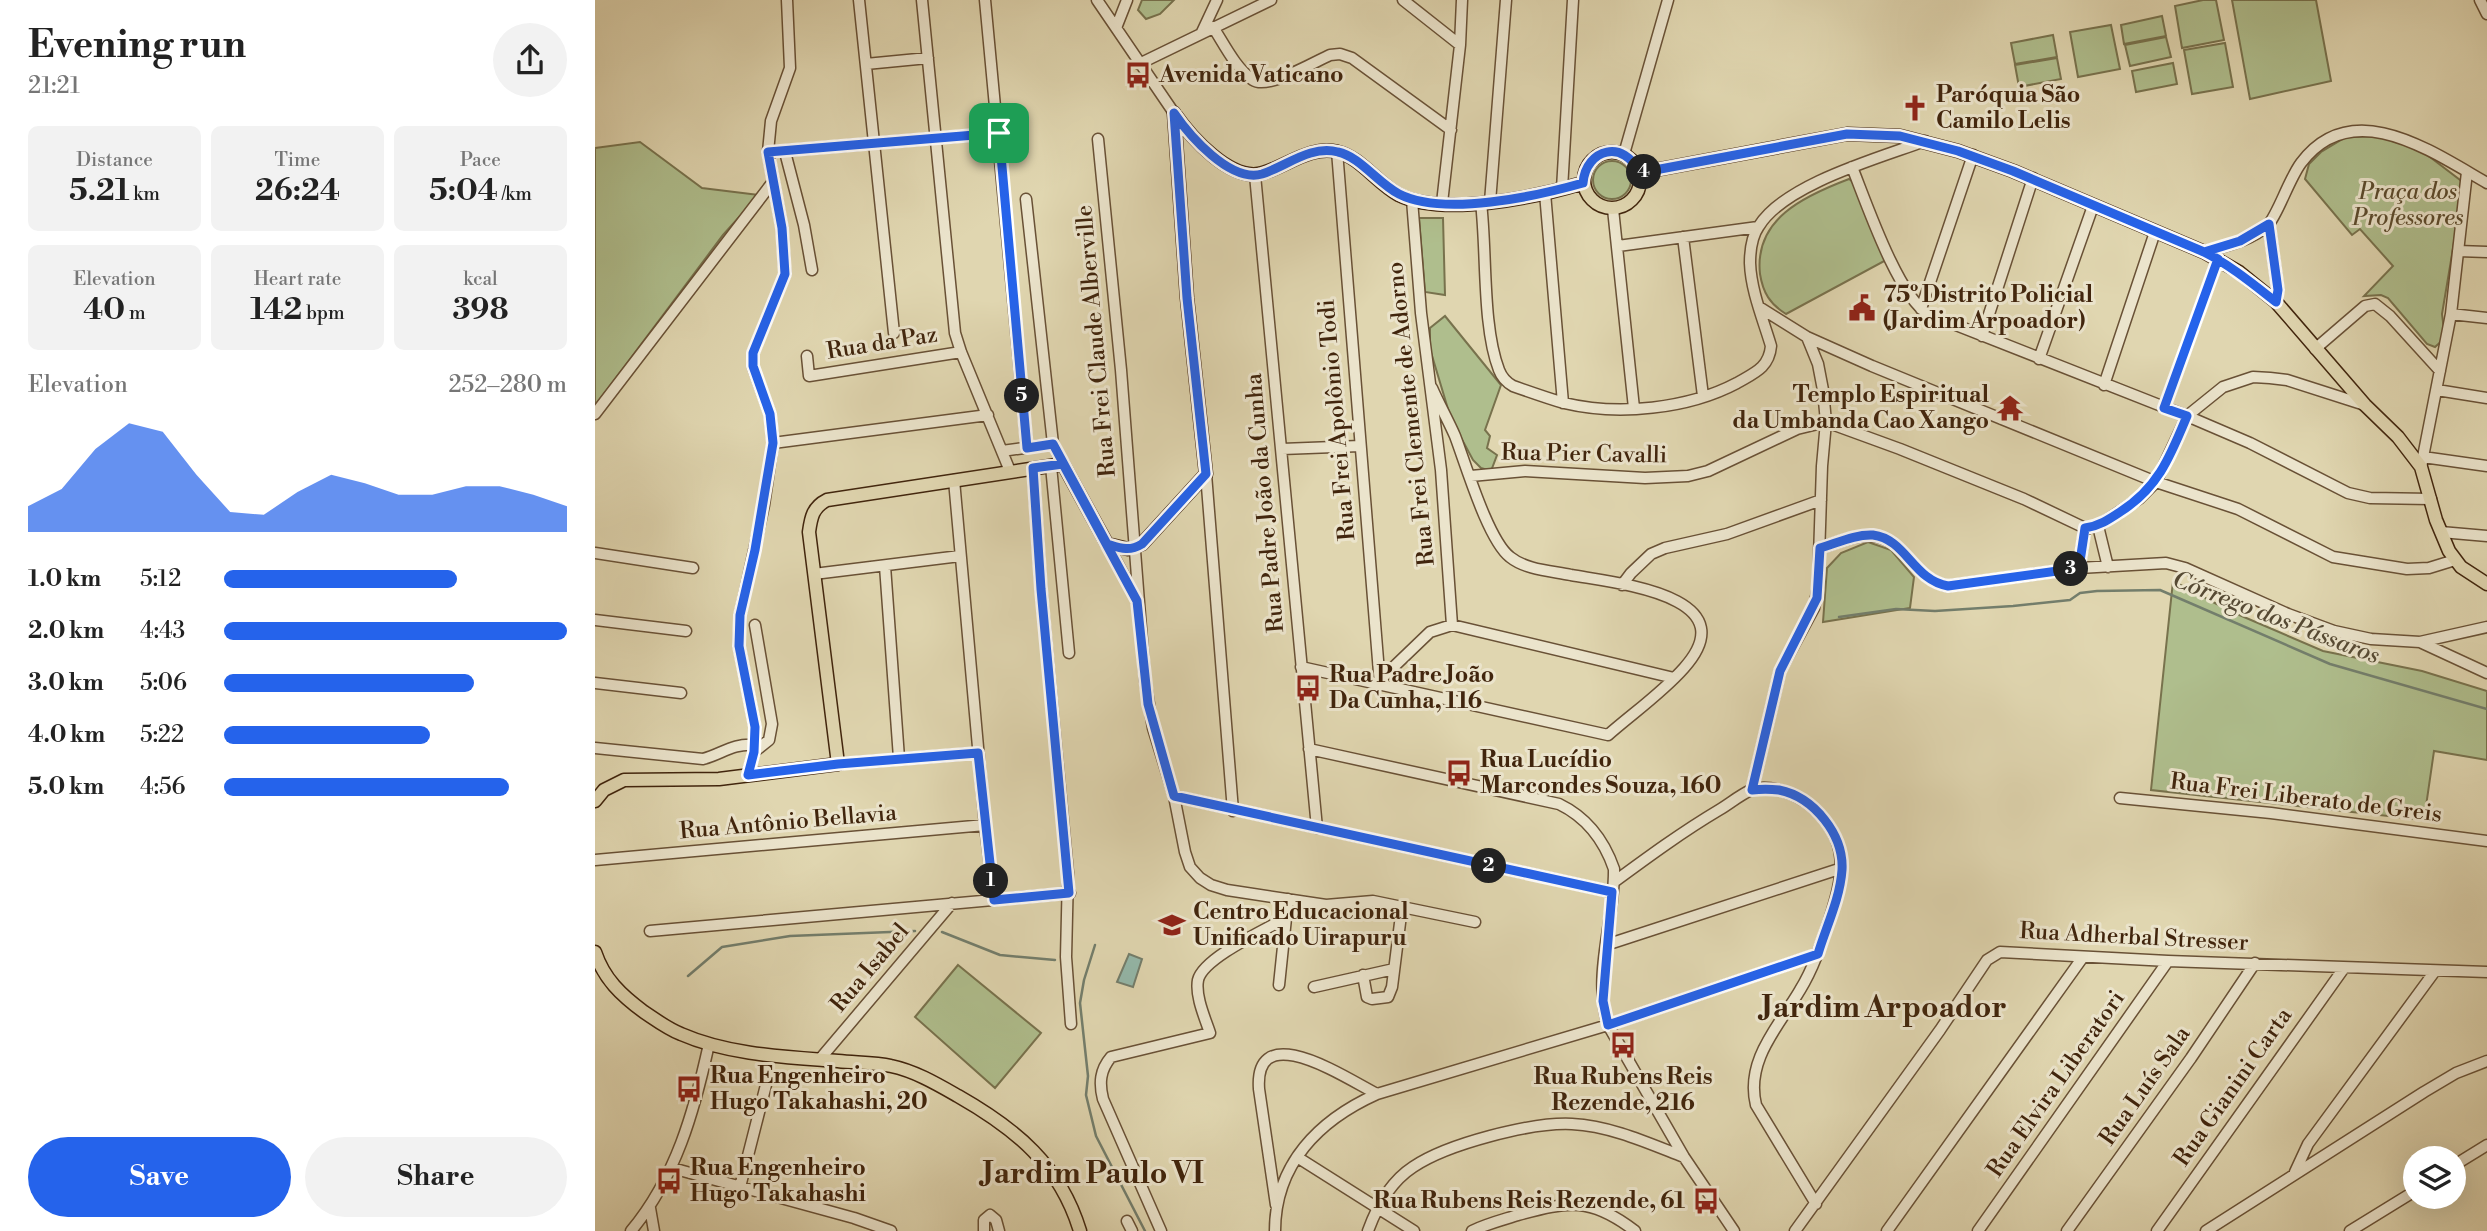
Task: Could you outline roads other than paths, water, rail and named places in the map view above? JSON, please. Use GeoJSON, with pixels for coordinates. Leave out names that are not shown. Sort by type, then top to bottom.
{"type":"FeatureCollection","features":[{"type":"Feature","properties":{"kind":"main road"},"geometry":{"type":"LineString","coordinates":[[1174,113],[1216,159],[1232,168],[1255,174],[1320,151],[1336,151],[1352,159],[1380,183],[1412,200],[1486,203],[1545,193],[1583,183]]}},
{"type":"Feature","properties":{"kind":"main road"},"geometry":{"type":"LineString","coordinates":[[596,798],[604,790],[624,780],[719,779],[838,764],[809,532],[813,511],[819,504],[827,500],[1057,465],[1107,544],[1121,549],[1135,548],[1142,544],[1206,474],[1187,298],[1174,113]]}},
{"type":"Feature","properties":{"kind":"main road"},"geometry":{"type":"LineString","coordinates":[[1639,173],[1847,134],[1875,133],[1925,141],[1973,155],[2204,252],[2218,259],[2276,302],[2365,405],[2422,462],[2441,532],[2455,560],[2487,584]]}},
{"type":"Feature","properties":{"kind":"main road"},"geometry":{"type":"LineString","coordinates":[[1614,152],[1631,159],[1639,173],[1640,183],[1632,201],[1613,209],[1596,205],[1590,199],[1583,183],[1584,173],[1595,157],[1614,152]]}},
{"type":"Feature","properties":{"kind":"main road"},"geometry":{"type":"LineString","coordinates":[[595,952],[606,978],[634,1004],[680,1034],[709,1044],[773,1055],[901,1069],[920,1076],[998,1119],[1022,1139],[1047,1167],[1061,1187],[1080,1231]]}},
{"type":"Feature","properties":{"kind":"street"},"geometry":{"type":"LineString","coordinates":[[748,775],[754,749],[754,716],[739,646],[739,622],[760,527],[773,443],[770,414],[753,366],[753,353],[785,274],[782,228],[768,152],[771,121],[789,68],[787,0]]}},
{"type":"Feature","properties":{"kind":"street"},"geometry":{"type":"LineString","coordinates":[[859,0],[894,333]]}},
{"type":"Feature","properties":{"kind":"street"},"geometry":{"type":"LineString","coordinates":[[922,0],[951,308],[961,352],[1010,471]]}},
{"type":"Feature","properties":{"kind":"street"},"geometry":{"type":"LineString","coordinates":[[985,0],[1027,448]]}},
{"type":"Feature","properties":{"kind":"street"},"geometry":{"type":"LineString","coordinates":[[1116,28],[1127,0]]}},
{"type":"Feature","properties":{"kind":"street"},"geometry":{"type":"LineString","coordinates":[[1202,33],[1217,0]]}},
{"type":"Feature","properties":{"kind":"street"},"geometry":{"type":"LineString","coordinates":[[1139,64],[1271,0]]}},
{"type":"Feature","properties":{"kind":"street"},"geometry":{"type":"LineString","coordinates":[[1403,0],[1460,44]]}},
{"type":"Feature","properties":{"kind":"street"},"geometry":{"type":"LineString","coordinates":[[1442,203],[1460,44],[1462,0]]}},
{"type":"Feature","properties":{"kind":"street"},"geometry":{"type":"LineString","coordinates":[[1506,0],[1486,203],[1489,321],[1500,372],[1513,386],[1563,402],[1635,408],[1670,404],[1723,390],[1765,366],[1770,356],[1770,346],[1752,283],[1750,262],[1758,227],[1768,215],[1791,197],[1852,167],[1925,141]]}},
{"type":"Feature","properties":{"kind":"street"},"geometry":{"type":"LineString","coordinates":[[1562,189],[1573,0]]}},
{"type":"Feature","properties":{"kind":"street"},"geometry":{"type":"LineString","coordinates":[[1624,154],[1668,0]]}},
{"type":"Feature","properties":{"kind":"street"},"geometry":{"type":"LineString","coordinates":[[2480,0],[2487,14]]}},
{"type":"Feature","properties":{"kind":"street"},"geometry":{"type":"LineString","coordinates":[[1102,3],[1139,64],[1174,113]]}},
{"type":"Feature","properties":{"kind":"street"},"geometry":{"type":"LineString","coordinates":[[1213,27],[1243,70],[1254,81],[1269,83],[1330,55],[1340,54],[1352,58],[1451,130]]}},
{"type":"Feature","properties":{"kind":"street"},"geometry":{"type":"LineString","coordinates":[[866,64],[928,58]]}},
{"type":"Feature","properties":{"kind":"street"},"geometry":{"type":"LineString","coordinates":[[2204,252],[2240,241],[2269,224],[2301,163],[2319,144],[2350,130],[2369,130],[2394,136],[2423,148],[2487,183]]}},
{"type":"Feature","properties":{"kind":"street"},"geometry":{"type":"LineString","coordinates":[[768,152],[999,133]]}},
{"type":"Feature","properties":{"kind":"street","name":"Rua Frei Claude Alberville"},"geometry":{"type":"LineString","coordinates":[[1098,139],[1120,356],[1137,601],[1148,704],[1174,796],[1190,867],[1211,886],[1227,890],[1326,905],[1373,901],[1475,922]]}},
{"type":"Feature","properties":{"kind":"street","name":"Rua Frei Apolônio Todi"},"geometry":{"type":"LineString","coordinates":[[1336,151],[1380,683]]}},
{"type":"Feature","properties":{"kind":"street"},"geometry":{"type":"LineString","coordinates":[[785,152],[804,225],[812,270]]}},
{"type":"Feature","properties":{"kind":"street"},"geometry":{"type":"LineString","coordinates":[[1921,309],[1973,155]]}},
{"type":"Feature","properties":{"kind":"street"},"geometry":{"type":"LineString","coordinates":[[1852,167],[1896,270],[1921,309],[2250,443],[2348,493],[2370,498],[2431,499]]}},
{"type":"Feature","properties":{"kind":"street"},"geometry":{"type":"LineString","coordinates":[[2467,172],[2451,314],[2422,462],[2487,466]]}},
{"type":"Feature","properties":{"kind":"street","name":"Rua Padre João da Cunha"},"geometry":{"type":"LineString","coordinates":[[1255,174],[1317,828]]}},
{"type":"Feature","properties":{"kind":"street"},"geometry":{"type":"LineString","coordinates":[[1982,336],[2033,178]]}},
{"type":"Feature","properties":{"kind":"street"},"geometry":{"type":"LineString","coordinates":[[595,414],[772,183]]}},
{"type":"Feature","properties":{"kind":"street"},"geometry":{"type":"LineString","coordinates":[[1545,193],[1563,402]]}},
{"type":"Feature","properties":{"kind":"street"},"geometry":{"type":"LineString","coordinates":[[1026,199],[1057,465],[1062,587],[1069,653]]}},
{"type":"Feature","properties":{"kind":"street","name":"Rua Frei Clemente de Adorno"},"geometry":{"type":"LineString","coordinates":[[1412,200],[1421,313],[1441,470],[1452,625]]}},
{"type":"Feature","properties":{"kind":"street"},"geometry":{"type":"LineString","coordinates":[[2039,359],[2093,206]]}},
{"type":"Feature","properties":{"kind":"street"},"geometry":{"type":"LineString","coordinates":[[1613,209],[1635,408]]}},
{"type":"Feature","properties":{"kind":"street"},"geometry":{"type":"LineString","coordinates":[[2269,224],[2278,290],[2276,302]]}},
{"type":"Feature","properties":{"kind":"street"},"geometry":{"type":"LineString","coordinates":[[1618,246],[1758,227]]}},
{"type":"Feature","properties":{"kind":"street"},"geometry":{"type":"LineString","coordinates":[[2104,385],[2155,232]]}},
{"type":"Feature","properties":{"kind":"street"},"geometry":{"type":"LineString","coordinates":[[1683,237],[1703,396]]}},
{"type":"Feature","properties":{"kind":"street"},"geometry":{"type":"LineString","coordinates":[[2458,251],[2487,252]]}},
{"type":"Feature","properties":{"kind":"street"},"geometry":{"type":"LineString","coordinates":[[2164,408],[2218,259]]}},
{"type":"Feature","properties":{"kind":"street"},"geometry":{"type":"LineString","coordinates":[[2315,349],[2365,306],[2375,304],[2390,316],[2440,371]]}},
{"type":"Feature","properties":{"kind":"street"},"geometry":{"type":"LineString","coordinates":[[1759,307],[1807,337],[2156,482],[2238,509],[2323,553],[2344,560],[2420,569],[2455,560]]}},
{"type":"Feature","properties":{"kind":"street"},"geometry":{"type":"LineString","coordinates":[[2451,314],[2487,318]]}},
{"type":"Feature","properties":{"kind":"street"},"geometry":{"type":"LineString","coordinates":[[1752,790],[1780,671],[1817,598],[1826,422],[1818,364],[1807,337]]}},
{"type":"Feature","properties":{"kind":"street","name":"Rua da Paz"},"geometry":{"type":"LineString","coordinates":[[807,356],[809,376],[961,352]]}},
{"type":"Feature","properties":{"kind":"street"},"geometry":{"type":"LineString","coordinates":[[1826,422],[1900,449],[2085,528],[2098,526],[2140,498],[2156,482],[2187,416],[2223,387],[2253,377],[2287,380],[2365,405]]}},
{"type":"Feature","properties":{"kind":"street"},"geometry":{"type":"LineString","coordinates":[[1301,667],[1608,735],[1674,678],[1689,661],[1700,641],[1701,629],[1697,615],[1670,597],[1542,569],[1509,556],[1500,545],[1489,522],[1432,388]]}},
{"type":"Feature","properties":{"kind":"street"},"geometry":{"type":"LineString","coordinates":[[2437,390],[2487,398]]}},
{"type":"Feature","properties":{"kind":"street"},"geometry":{"type":"LineString","coordinates":[[773,443],[988,415]]}},
{"type":"Feature","properties":{"kind":"street","name":"Rua Pier Cavalli"},"geometry":{"type":"LineString","coordinates":[[1471,476],[1525,471],[1645,478],[1688,476],[1708,471],[1797,429],[1826,422]]}},
{"type":"Feature","properties":{"kind":"street"},"geometry":{"type":"LineString","coordinates":[[1002,451],[1053,444]]}},
{"type":"Feature","properties":{"kind":"street"},"geometry":{"type":"LineString","coordinates":[[1282,449],[1360,446]]}},
{"type":"Feature","properties":{"kind":"street"},"geometry":{"type":"LineString","coordinates":[[1033,468],[1041,589],[1069,893],[1066,957],[1071,1024]]}},
{"type":"Feature","properties":{"kind":"street"},"geometry":{"type":"LineString","coordinates":[[1206,474],[1233,811]]}},
{"type":"Feature","properties":{"kind":"street"},"geometry":{"type":"LineString","coordinates":[[954,480],[994,900]]}},
{"type":"Feature","properties":{"kind":"street"},"geometry":{"type":"LineString","coordinates":[[1622,585],[1640,562],[1658,551],[1727,534],[1821,500]]}},
{"type":"Feature","properties":{"kind":"street"},"geometry":{"type":"LineString","coordinates":[[2098,526],[2108,567]]}},
{"type":"Feature","properties":{"kind":"street"},"geometry":{"type":"LineString","coordinates":[[2079,568],[2085,528]]}},
{"type":"Feature","properties":{"kind":"street"},"geometry":{"type":"LineString","coordinates":[[2441,532],[2487,536]]}},
{"type":"Feature","properties":{"kind":"street"},"geometry":{"type":"LineString","coordinates":[[1820,548],[1859,537],[1872,535],[1884,538],[1902,552],[1924,576],[1934,583],[1948,586],[2079,568],[2150,563],[2185,568],[2288,614],[2334,631],[2371,639],[2420,642],[2487,627]]}},
{"type":"Feature","properties":{"kind":"street"},"geometry":{"type":"LineString","coordinates":[[1107,544],[1137,601]]}},
{"type":"Feature","properties":{"kind":"street"},"geometry":{"type":"LineString","coordinates":[[595,553],[693,568]]}},
{"type":"Feature","properties":{"kind":"street"},"geometry":{"type":"LineString","coordinates":[[814,574],[960,556]]}},
{"type":"Feature","properties":{"kind":"street"},"geometry":{"type":"LineString","coordinates":[[885,566],[899,758]]}},
{"type":"Feature","properties":{"kind":"street"},"geometry":{"type":"LineString","coordinates":[[1041,589],[1062,587]]}},
{"type":"Feature","properties":{"kind":"street"},"geometry":{"type":"LineString","coordinates":[[595,620],[686,631]]}},
{"type":"Feature","properties":{"kind":"street"},"geometry":{"type":"LineString","coordinates":[[595,747],[703,759],[716,756],[734,745],[754,749],[769,740],[772,724],[755,625]]}},
{"type":"Feature","properties":{"kind":"street"},"geometry":{"type":"LineString","coordinates":[[1380,683],[1430,632],[1452,625],[1674,678]]}},
{"type":"Feature","properties":{"kind":"street"},"geometry":{"type":"LineString","coordinates":[[2420,642],[2487,673]]}},
{"type":"Feature","properties":{"kind":"street"},"geometry":{"type":"LineString","coordinates":[[595,683],[681,693]]}},
{"type":"Feature","properties":{"kind":"street"},"geometry":{"type":"LineString","coordinates":[[1309,749],[1559,804],[1587,823],[1609,855],[1613,869],[1603,1001],[1608,1025],[1684,1157],[1734,1231]]}},
{"type":"Feature","properties":{"kind":"street"},"geometry":{"type":"LineString","coordinates":[[838,764],[978,753]]}},
{"type":"Feature","properties":{"kind":"street"},"geometry":{"type":"LineString","coordinates":[[1174,796],[1233,811],[1613,887],[1681,834],[1752,790],[1780,790],[1810,805],[1837,840],[1842,868],[1840,884],[1818,954],[1801,989],[1760,1057],[1753,1074],[1753,1092],[1766,1125],[1815,1204]]}},
{"type":"Feature","properties":{"kind":"street","name":"Rua Frei Liberato de Greis"},"geometry":{"type":"LineString","coordinates":[[2120,798],[2271,813],[2487,841]]}},
{"type":"Feature","properties":{"kind":"street","name":"Rua Antônio Bellavia"},"geometry":{"type":"LineString","coordinates":[[595,860],[985,825]]}},
{"type":"Feature","properties":{"kind":"street"},"geometry":{"type":"LineString","coordinates":[[1606,945],[1842,868]]}},
{"type":"Feature","properties":{"kind":"street"},"geometry":{"type":"LineString","coordinates":[[650,931],[1069,893]]}},
{"type":"Feature","properties":{"kind":"street"},"geometry":{"type":"LineString","coordinates":[[1279,985],[1288,899]]}},
{"type":"Feature","properties":{"kind":"street","name":"Rua Isabel"},"geometry":{"type":"LineString","coordinates":[[820,1059],[953,903]]}},
{"type":"Feature","properties":{"kind":"street"},"geometry":{"type":"LineString","coordinates":[[1363,975],[1367,996],[1383,999],[1391,993],[1402,907]]}},
{"type":"Feature","properties":{"kind":"street"},"geometry":{"type":"LineString","coordinates":[[1161,1231],[1103,1099],[1101,1075],[1111,1057],[1210,1033],[1198,980],[1205,967],[1286,918]]}},
{"type":"Feature","properties":{"kind":"street","name":"Rua Adherbal Stresser"},"geometry":{"type":"LineString","coordinates":[[1795,1231],[1987,960],[2000,952],[2487,972]]}},
{"type":"Feature","properties":{"kind":"street"},"geometry":{"type":"LineString","coordinates":[[1276,1208],[1297,1157],[1306,1143],[1328,1121],[1377,1094],[1608,1025],[1818,954]]}},
{"type":"Feature","properties":{"kind":"street"},"geometry":{"type":"LineString","coordinates":[[1887,1231],[2083,957]]}},
{"type":"Feature","properties":{"kind":"street","name":"Rua Elvira Liberatori"},"geometry":{"type":"LineString","coordinates":[[1978,1231],[2168,961]]}},
{"type":"Feature","properties":{"kind":"street","name":"Rua Luís Sala"},"geometry":{"type":"LineString","coordinates":[[2067,1231],[2191,1058],[2255,963]]}},
{"type":"Feature","properties":{"kind":"street","name":"Rua Gianini Carta"},"geometry":{"type":"LineString","coordinates":[[2157,1231],[2344,968]]}},
{"type":"Feature","properties":{"kind":"street"},"geometry":{"type":"LineString","coordinates":[[1314,987],[1394,969]]}},
{"type":"Feature","properties":{"kind":"street"},"geometry":{"type":"LineString","coordinates":[[2295,1173],[2308,1144],[2435,971]]}},
{"type":"Feature","properties":{"kind":"street"},"geometry":{"type":"LineString","coordinates":[[631,1231],[650,1208],[672,1168],[699,1091],[709,1044]]}},
{"type":"Feature","properties":{"kind":"street"},"geometry":{"type":"LineString","coordinates":[[1275,1231],[1276,1208],[1258,1076],[1263,1062],[1271,1056],[1293,1055],[1309,1060],[1377,1094]]}},
{"type":"Feature","properties":{"kind":"street"},"geometry":{"type":"LineString","coordinates":[[2206,1231],[2456,1073],[2487,1061]]}},
{"type":"Feature","properties":{"kind":"street"},"geometry":{"type":"LineString","coordinates":[[740,1187],[768,1077]]}},
{"type":"Feature","properties":{"kind":"street"},"geometry":{"type":"LineString","coordinates":[[1368,1231],[1376,1207],[1412,1167],[1430,1157],[1529,1126],[1571,1124],[1608,1130],[1684,1157]]}},
{"type":"Feature","properties":{"kind":"street"},"geometry":{"type":"LineString","coordinates":[[2466,1158],[2487,1145]]}},
{"type":"Feature","properties":{"kind":"street"},"geometry":{"type":"LineString","coordinates":[[1297,1157],[1415,1231]]}},
{"type":"Feature","properties":{"kind":"street"},"geometry":{"type":"LineString","coordinates":[[672,1168],[854,1218],[891,1231]]}},
{"type":"Feature","properties":{"kind":"street"},"geometry":{"type":"LineString","coordinates":[[2350,1231],[2403,1198]]}},
{"type":"Feature","properties":{"kind":"street"},"geometry":{"type":"LineString","coordinates":[[1472,1231],[1555,1205],[1581,1204],[1598,1208],[1635,1231]]}},
{"type":"Feature","properties":{"kind":"street"},"geometry":{"type":"LineString","coordinates":[[650,1208],[655,1231]]}},
{"type":"Feature","properties":{"kind":"street"},"geometry":{"type":"LineString","coordinates":[[984,1231],[983,1220],[990,1215],[996,1220],[999,1231]]}},
{"type":"Feature","properties":{"kind":"street"},"geometry":{"type":"LineString","coordinates":[[854,1218],[856,1231]]}},
{"type":"Feature","properties":{"kind":"waterway","name":"Córrego dos Pássaros"},"geometry":{"type":"LineString","coordinates":[[1839,617],[1896,609],[1935,611],[2013,606],[2070,600],[2080,593],[2097,591],[2160,590],[2330,664],[2487,709]]}},
{"type":"Feature","properties":{"kind":"waterway"},"geometry":{"type":"LineString","coordinates":[[688,976],[722,947],[790,936],[915,931]]}},
{"type":"Feature","properties":{"kind":"waterway"},"geometry":{"type":"LineString","coordinates":[[942,932],[1000,955],[1055,960]]}},
{"type":"Feature","properties":{"kind":"waterway"},"geometry":{"type":"LineString","coordinates":[[1095,945],[1080,1003],[1088,1076],[1086,1095],[1096,1136],[1145,1231]]}},
{"type":"Feature","properties":{"kind":"place","name":"Avenida Vaticano"},"geometry":{"type":"Point","coordinates":[1138,75]}},
{"type":"Feature","properties":{"kind":"place","name":"Paróquia São Camilo Lelis"},"geometry":{"type":"Point","coordinates":[1915,108]}},
{"type":"Feature","properties":{"kind":"place","name":"75º Distrito Policial (Jardim Arpoador)"},"geometry":{"type":"Point","coordinates":[1862,308]}},
{"type":"Feature","properties":{"kind":"place","name":"Templo Espiritual da Umbanda Cao Xango"},"geometry":{"type":"Point","coordinates":[2010,408]}},
{"type":"Feature","properties":{"kind":"place","name":"Rua Padre João Da Cunha, 116"},"geometry":{"type":"Point","coordinates":[1308,688]}},
{"type":"Feature","properties":{"kind":"place","name":"Rua Lucídio Marcondes Souza, 160"},"geometry":{"type":"Point","coordinates":[1459,773]}},
{"type":"Feature","properties":{"kind":"place","name":"Centro Educacional Unificado Uirapuru"},"geometry":{"type":"Point","coordinates":[1172,925]}},
{"type":"Feature","properties":{"kind":"place","name":"Rua Rubens Reis Rezende, 216"},"geometry":{"type":"Point","coordinates":[1623,1045]}},
{"type":"Feature","properties":{"kind":"place","name":"Rua Engenheiro Hugo Takahashi, 20"},"geometry":{"type":"Point","coordinates":[689,1089]}},
{"type":"Feature","properties":{"kind":"place","name":"Rua Engenheiro Hugo Takahashi"},"geometry":{"type":"Point","coordinates":[669,1181]}},
{"type":"Feature","properties":{"kind":"place","name":"Rua Rubens Reis Rezende, 61"},"geometry":{"type":"Point","coordinates":[1706,1201]}},
{"type":"Feature","properties":{"kind":"district","name":"Jardim Arpoador"},"geometry":{"type":"Point","coordinates":[1884,1008]}},
{"type":"Feature","properties":{"kind":"district","name":"Jardim Paulo VI"},"geometry":{"type":"Point","coordinates":[1093,1174]}},
{"type":"Feature","properties":{"kind":"park label","name":"Praça dos Professores"},"geometry":{"type":"Point","coordinates":[2408,205]}}]}
